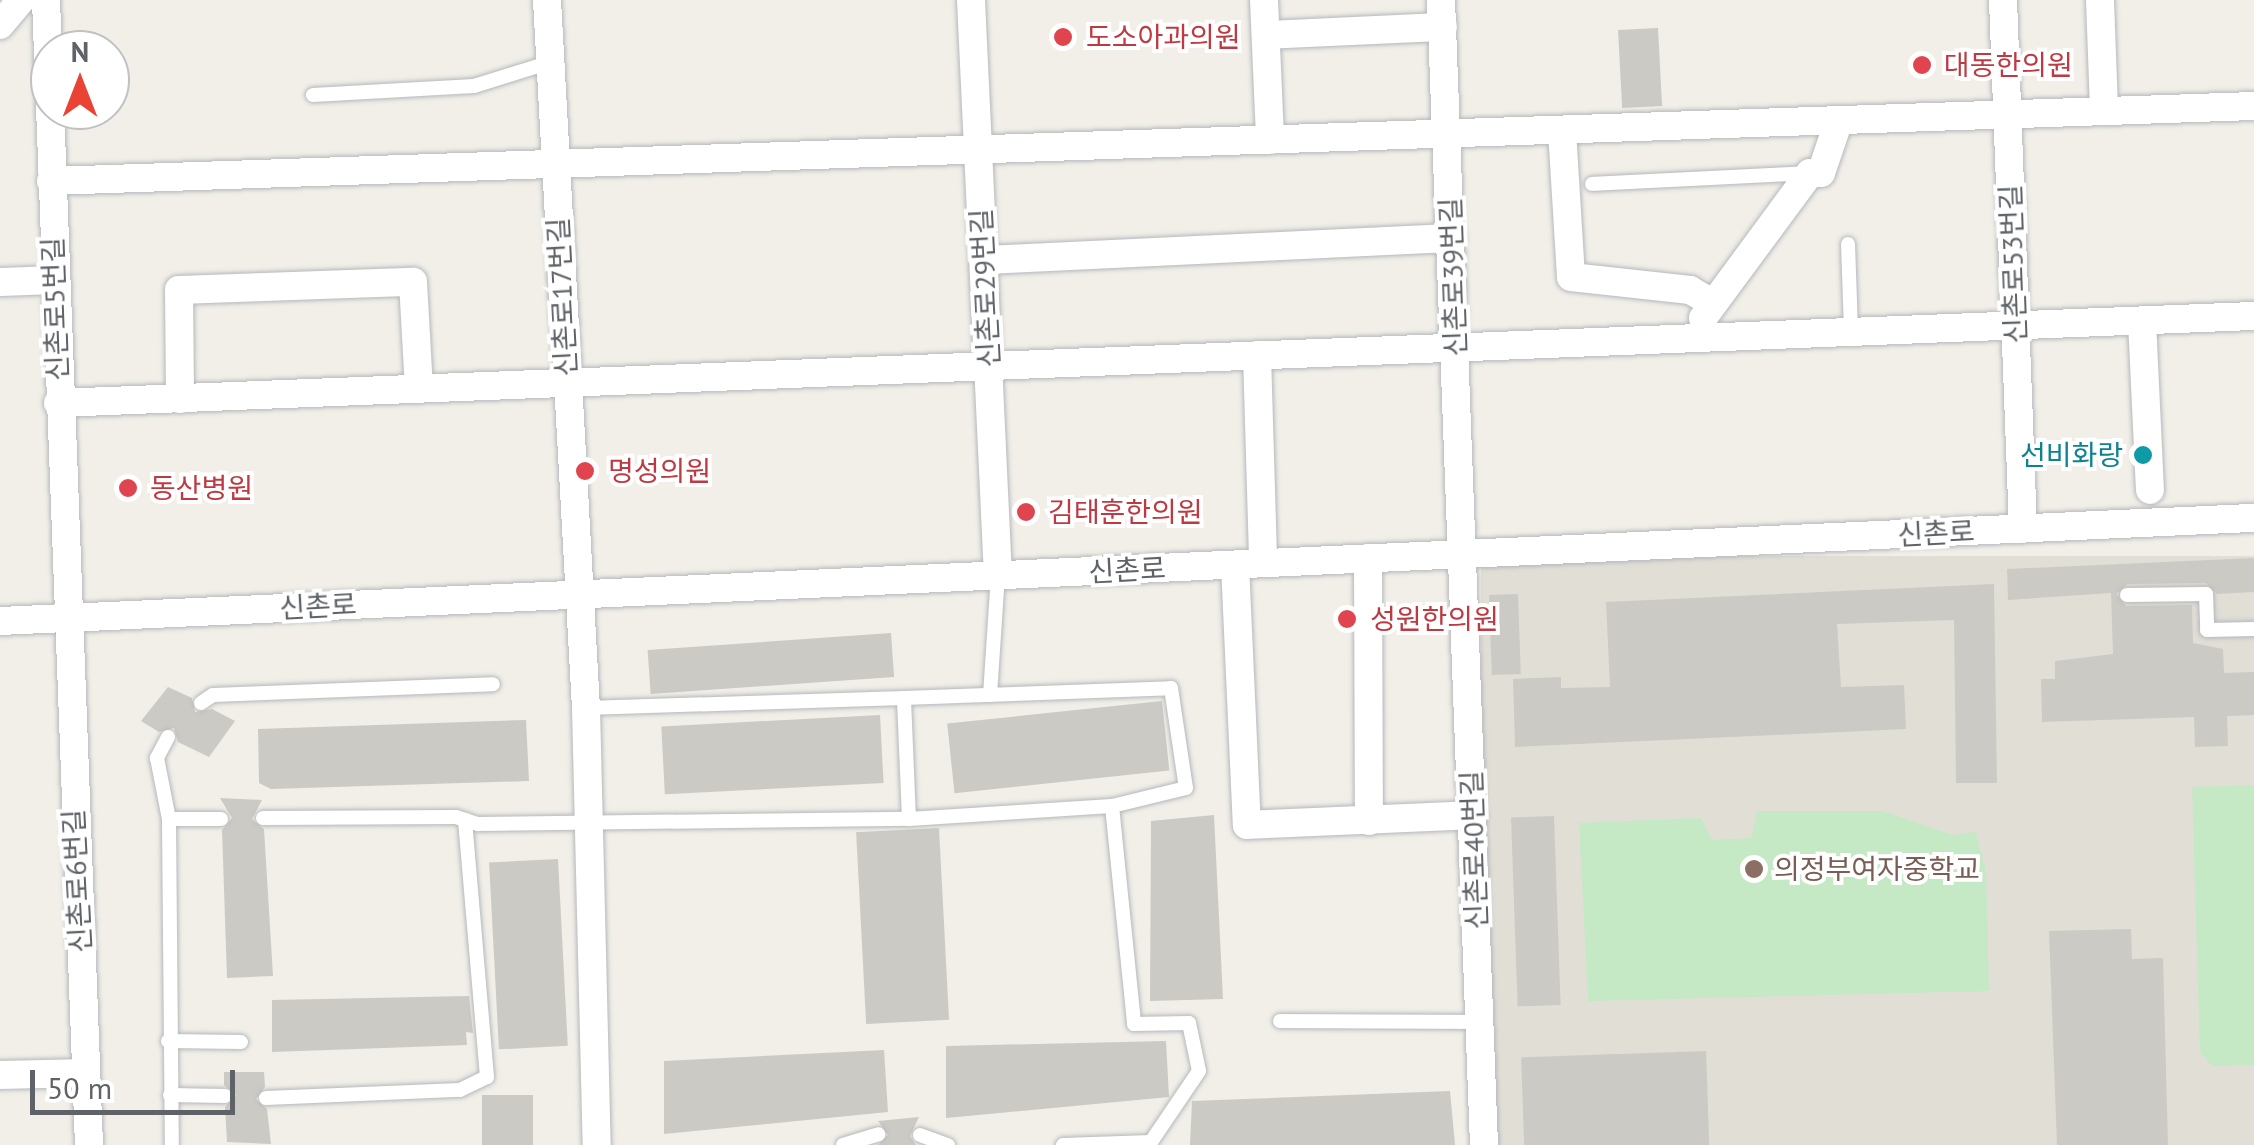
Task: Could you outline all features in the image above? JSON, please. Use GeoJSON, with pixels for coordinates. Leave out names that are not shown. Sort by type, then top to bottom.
{"type":"FeatureCollection","features":[{"type":"Feature","properties":{"kind":"street"},"geometry":{"type":"LineString","coordinates":[[0,25],[20,0]]}},
{"type":"Feature","properties":{"kind":"street","name":"신촌로5번길"},"geometry":{"type":"LineString","coordinates":[[46,0],[65,618]]}},
{"type":"Feature","properties":{"kind":"street","name":"신촌로17번길"},"geometry":{"type":"LineString","coordinates":[[547,0],[586,708],[596,1145]]}},
{"type":"Feature","properties":{"kind":"street","name":"신촌로29번길"},"geometry":{"type":"LineString","coordinates":[[972,0],[998,576]]}},
{"type":"Feature","properties":{"kind":"street"},"geometry":{"type":"LineString","coordinates":[[1264,0],[1270,140]]}},
{"type":"Feature","properties":{"kind":"street","name":"신촌로53번길"},"geometry":{"type":"LineString","coordinates":[[2003,0],[2023,529]]}},
{"type":"Feature","properties":{"kind":"street"},"geometry":{"type":"LineString","coordinates":[[2100,0],[2104,112]]}},
{"type":"Feature","properties":{"kind":"street"},"geometry":{"type":"LineString","coordinates":[[1266,35],[1442,13]]}},
{"type":"Feature","properties":{"kind":"street","name":"신촌로39번길"},"geometry":{"type":"LineString","coordinates":[[1442,13],[1464,554]]}},
{"type":"Feature","properties":{"kind":"street"},"geometry":{"type":"LineString","coordinates":[[51,181],[2254,106]]}},
{"type":"Feature","properties":{"kind":"street"},"geometry":{"type":"LineString","coordinates":[[1695,338],[1709,302],[1810,173],[1822,173],[1839,120]]}},
{"type":"Feature","properties":{"kind":"street"},"geometry":{"type":"LineString","coordinates":[[1562,130],[1571,277],[1690,290],[1709,302]]}},
{"type":"Feature","properties":{"kind":"street"},"geometry":{"type":"LineString","coordinates":[[984,260],[1451,238]]}},
{"type":"Feature","properties":{"kind":"street"},"geometry":{"type":"LineString","coordinates":[[0,282],[54,280]]}},
{"type":"Feature","properties":{"kind":"street"},"geometry":{"type":"LineString","coordinates":[[180,398],[179,290],[412,282],[419,388]]}},
{"type":"Feature","properties":{"kind":"street"},"geometry":{"type":"LineString","coordinates":[[58,403],[2254,316]]}},
{"type":"Feature","properties":{"kind":"street"},"geometry":{"type":"LineString","coordinates":[[2142,321],[2150,490]]}},
{"type":"Feature","properties":{"kind":"street"},"geometry":{"type":"LineString","coordinates":[[1257,356],[1264,563]]}},
{"type":"Feature","properties":{"kind":"street","name":"신촌로"},"geometry":{"type":"LineString","coordinates":[[0,621],[2254,518]]}},
{"type":"Feature","properties":{"kind":"street","name":"신촌로40번길"},"geometry":{"type":"LineString","coordinates":[[1464,554],[1484,1145]]}},
{"type":"Feature","properties":{"kind":"street"},"geometry":{"type":"LineString","coordinates":[[1368,558],[1369,820]]}},
{"type":"Feature","properties":{"kind":"street"},"geometry":{"type":"LineString","coordinates":[[1235,565],[1247,825],[1473,815]]}},
{"type":"Feature","properties":{"kind":"street","name":"신촌로6번길"},"geometry":{"type":"LineString","coordinates":[[65,618],[89,1145]]}},
{"type":"Feature","properties":{"kind":"street"},"geometry":{"type":"LineString","coordinates":[[0,1075],[86,1073]]}},
{"type":"Feature","properties":{"kind":"lane"},"geometry":{"type":"LineString","coordinates":[[313,94],[474,86],[550,62]]}},
{"type":"Feature","properties":{"kind":"lane"},"geometry":{"type":"LineString","coordinates":[[1592,184],[1810,173]]}},
{"type":"Feature","properties":{"kind":"lane"},"geometry":{"type":"LineString","coordinates":[[1848,244],[1852,332]]}},
{"type":"Feature","properties":{"kind":"lane"},"geometry":{"type":"LineString","coordinates":[[990,695],[998,576]]}},
{"type":"Feature","properties":{"kind":"lane"},"geometry":{"type":"LineString","coordinates":[[2127,594],[2206,594],[2207,630],[2254,630]]}},
{"type":"Feature","properties":{"kind":"lane"},"geometry":{"type":"LineString","coordinates":[[201,703],[213,695],[493,684]]}},
{"type":"Feature","properties":{"kind":"lane"},"geometry":{"type":"LineString","coordinates":[[263,818],[908,819],[1112,806],[1186,788],[1170,688],[586,708]]}},
{"type":"Feature","properties":{"kind":"lane"},"geometry":{"type":"LineString","coordinates":[[904,698],[908,819]]}},
{"type":"Feature","properties":{"kind":"lane"},"geometry":{"type":"LineString","coordinates":[[168,736],[158,758],[169,819],[168,1040],[172,1145]]}},
{"type":"Feature","properties":{"kind":"lane"},"geometry":{"type":"LineString","coordinates":[[1063,1145],[1151,1143],[1199,1071],[1188,1023],[1134,1024],[1112,806]]}},
{"type":"Feature","properties":{"kind":"lane"},"geometry":{"type":"LineString","coordinates":[[169,819],[221,819]]}},
{"type":"Feature","properties":{"kind":"lane"},"geometry":{"type":"LineString","coordinates":[[266,1098],[460,1090],[487,1077],[466,820]]}},
{"type":"Feature","properties":{"kind":"lane"},"geometry":{"type":"LineString","coordinates":[[1280,1021],[1480,1022]]}},
{"type":"Feature","properties":{"kind":"lane"},"geometry":{"type":"LineString","coordinates":[[168,1040],[242,1042]]}},
{"type":"Feature","properties":{"kind":"lane"},"geometry":{"type":"LineString","coordinates":[[170,1095],[225,1096]]}},
{"type":"Feature","properties":{"kind":"lane"},"geometry":{"type":"LineString","coordinates":[[842,1145],[878,1134]]}},
{"type":"Feature","properties":{"kind":"lane"},"geometry":{"type":"LineString","coordinates":[[920,1136],[948,1145]]}},
{"type":"Feature","properties":{"kind":"shaded area","name":"의정부여자중학교"},"geometry":{"type":"Polygon","coordinates":[[[1481,556],[2254,556],[2254,1145],[1481,1145],[1481,556]]]}},
{"type":"Feature","properties":{"kind":"green space"},"geometry":{"type":"Polygon","coordinates":[[[2254,785],[2254,1065],[2212,1066],[2200,1052],[2192,787],[2254,785]]]}},
{"type":"Feature","properties":{"kind":"green space"},"geometry":{"type":"Polygon","coordinates":[[[1757,811],[1883,811],[1953,835],[1976,832],[1986,871],[1989,991],[1588,1001],[1579,823],[1701,818],[1712,840],[1751,838],[1757,811]]]}},
{"type":"Feature","properties":{"kind":"building"},"geometry":{"type":"Polygon","coordinates":[[[1658,28],[1662,106],[1622,108],[1618,30],[1658,28]]]}},
{"type":"Feature","properties":{"kind":"building"},"geometry":{"type":"Polygon","coordinates":[[[2254,558],[2254,592],[2217,594],[2206,583],[2127,584],[2116,594],[2126,606],[2192,605],[2193,643],[2223,649],[2224,673],[2254,672],[2254,715],[2227,716],[2228,746],[2195,747],[2194,717],[2042,722],[2041,679],[2055,679],[2055,661],[2113,654],[2111,593],[2008,600],[2007,569],[2254,558]]]}},
{"type":"Feature","properties":{"kind":"building"},"geometry":{"type":"Polygon","coordinates":[[[1994,584],[1997,783],[1956,783],[1954,620],[1837,624],[1841,687],[1904,685],[1906,729],[1515,747],[1513,679],[1561,677],[1561,688],[1610,687],[1606,602],[1994,584]]]}},
{"type":"Feature","properties":{"kind":"building"},"geometry":{"type":"Polygon","coordinates":[[[1518,594],[1521,674],[1492,675],[1489,595],[1518,594]]]}},
{"type":"Feature","properties":{"kind":"building"},"geometry":{"type":"Polygon","coordinates":[[[891,633],[894,677],[651,694],[648,650],[891,633]]]}},
{"type":"Feature","properties":{"kind":"building"},"geometry":{"type":"Polygon","coordinates":[[[168,687],[192,698],[195,712],[212,709],[235,721],[209,757],[178,742],[174,728],[159,732],[141,721],[168,687]]]}},
{"type":"Feature","properties":{"kind":"building"},"geometry":{"type":"Polygon","coordinates":[[[1162,701],[1169,771],[955,793],[947,724],[1162,701]]]}},
{"type":"Feature","properties":{"kind":"building"},"geometry":{"type":"Polygon","coordinates":[[[880,715],[884,783],[665,794],[661,726],[880,715]]]}},
{"type":"Feature","properties":{"kind":"building"},"geometry":{"type":"Polygon","coordinates":[[[526,720],[529,781],[271,789],[259,783],[258,729],[526,720]]]}},
{"type":"Feature","properties":{"kind":"building"},"geometry":{"type":"Polygon","coordinates":[[[220,798],[262,800],[252,819],[264,829],[273,976],[227,978],[222,830],[232,818],[220,798]]]}},
{"type":"Feature","properties":{"kind":"building"},"geometry":{"type":"Polygon","coordinates":[[[1214,815],[1223,999],[1150,1001],[1151,821],[1214,815]]]}},
{"type":"Feature","properties":{"kind":"building"},"geometry":{"type":"Polygon","coordinates":[[[1554,816],[1561,1005],[1518,1006],[1511,818],[1554,816]]]}},
{"type":"Feature","properties":{"kind":"building"},"geometry":{"type":"Polygon","coordinates":[[[939,828],[949,1020],[866,1024],[856,832],[939,828]]]}},
{"type":"Feature","properties":{"kind":"building"},"geometry":{"type":"Polygon","coordinates":[[[558,859],[568,1046],[499,1049],[489,863],[558,859]]]}},
{"type":"Feature","properties":{"kind":"building"},"geometry":{"type":"Polygon","coordinates":[[[2131,929],[2132,959],[2163,958],[2168,1145],[2057,1145],[2049,931],[2131,929]]]}},
{"type":"Feature","properties":{"kind":"building"},"geometry":{"type":"Polygon","coordinates":[[[469,996],[473,1033],[466,1032],[467,1045],[272,1052],[272,1000],[469,996]]]}},
{"type":"Feature","properties":{"kind":"building"},"geometry":{"type":"Polygon","coordinates":[[[1166,1041],[1169,1097],[946,1118],[946,1046],[1166,1041]]]}},
{"type":"Feature","properties":{"kind":"building"},"geometry":{"type":"Polygon","coordinates":[[[884,1050],[888,1112],[664,1134],[664,1061],[884,1050]]]}},
{"type":"Feature","properties":{"kind":"building"},"geometry":{"type":"Polygon","coordinates":[[[1706,1051],[1709,1145],[1524,1145],[1521,1057],[1706,1051]]]}},
{"type":"Feature","properties":{"kind":"building"},"geometry":{"type":"Polygon","coordinates":[[[224,1072],[264,1072],[265,1087],[256,1099],[267,1109],[271,1144],[227,1142],[225,1107],[236,1095],[224,1085],[224,1072]]]}},
{"type":"Feature","properties":{"kind":"building"},"geometry":{"type":"Polygon","coordinates":[[[1450,1091],[1455,1145],[1190,1145],[1192,1101],[1450,1091]]]}},
{"type":"Feature","properties":{"kind":"building"},"geometry":{"type":"Polygon","coordinates":[[[482,1095],[533,1095],[533,1145],[482,1145],[482,1095]]]}},
{"type":"Feature","properties":{"kind":"building"},"geometry":{"type":"Polygon","coordinates":[[[919,1117],[910,1136],[916,1145],[878,1145],[888,1135],[878,1121],[919,1117]]]}},
{"type":"Feature","properties":{"kind":"place","name":"도소아과의원"},"geometry":{"type":"Point","coordinates":[1063,37]}},
{"type":"Feature","properties":{"kind":"place","name":"대동한의원"},"geometry":{"type":"Point","coordinates":[1922,65]}},
{"type":"Feature","properties":{"kind":"place","name":"선비화랑"},"geometry":{"type":"Point","coordinates":[2143,455]}},
{"type":"Feature","properties":{"kind":"place","name":"명성의원"},"geometry":{"type":"Point","coordinates":[585,471]}},
{"type":"Feature","properties":{"kind":"place","name":"동산병원"},"geometry":{"type":"Point","coordinates":[128,488]}},
{"type":"Feature","properties":{"kind":"place","name":"김태훈한의원"},"geometry":{"type":"Point","coordinates":[1026,512]}},
{"type":"Feature","properties":{"kind":"place","name":"성원한의원"},"geometry":{"type":"Point","coordinates":[1347,619]}},
{"type":"Feature","properties":{"kind":"place","name":"의정부여자중학교"},"geometry":{"type":"Point","coordinates":[1754,869]}}]}
